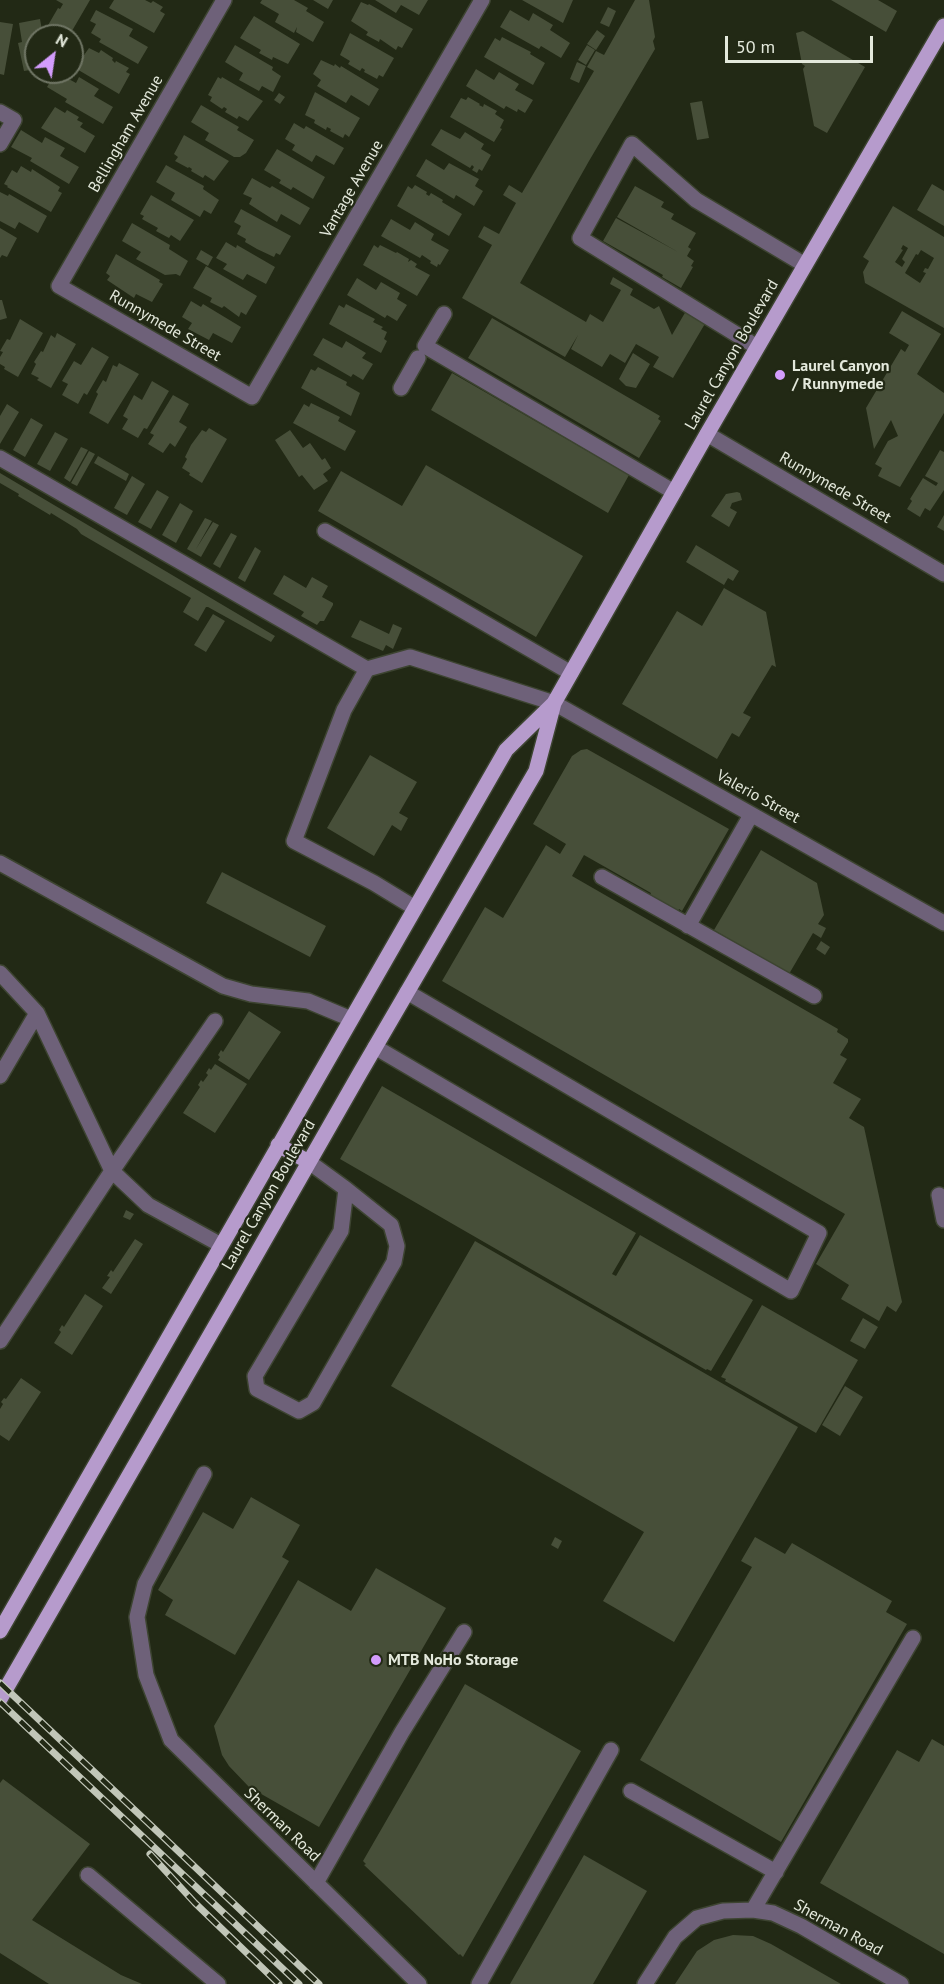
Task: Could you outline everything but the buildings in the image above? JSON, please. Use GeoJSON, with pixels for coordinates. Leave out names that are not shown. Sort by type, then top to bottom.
{"type":"FeatureCollection","features":[{"type":"Feature","properties":{"kind":"main road","name":"Laurel Canyon Boulevard"},"geometry":{"type":"LineString","coordinates":[[0,1699],[406,992],[536,771],[554,703],[757,347],[944,26]]}},
{"type":"Feature","properties":{"kind":"main road","name":"Laurel Canyon Boulevard"},"geometry":{"type":"LineString","coordinates":[[0,1630],[506,750],[554,703]]}},
{"type":"Feature","properties":{"kind":"main road"},"geometry":{"type":"LineString","coordinates":[[278,1145],[309,1162]]}},
{"type":"Feature","properties":{"kind":"street","name":"Bellingham Avenue"},"geometry":{"type":"LineString","coordinates":[[59,286],[224,0]]}},
{"type":"Feature","properties":{"kind":"street","name":"Vantage Avenue"},"geometry":{"type":"LineString","coordinates":[[252,397],[482,0]]}},
{"type":"Feature","properties":{"kind":"street"},"geometry":{"type":"LineString","coordinates":[[0,112],[14,120],[0,144]]}},
{"type":"Feature","properties":{"kind":"street"},"geometry":{"type":"LineString","coordinates":[[757,347],[580,238],[632,144],[696,200],[805,265]]}},
{"type":"Feature","properties":{"kind":"street","name":"Runnymede Street"},"geometry":{"type":"LineString","coordinates":[[59,286],[252,397]]}},
{"type":"Feature","properties":{"kind":"street"},"geometry":{"type":"LineString","coordinates":[[401,388],[444,314]]}},
{"type":"Feature","properties":{"kind":"street"},"geometry":{"type":"LineString","coordinates":[[421,352],[674,492]]}},
{"type":"Feature","properties":{"kind":"street","name":"Runnymede Street"},"geometry":{"type":"LineString","coordinates":[[707,434],[944,573]]}},
{"type":"Feature","properties":{"kind":"street"},"geometry":{"type":"LineString","coordinates":[[0,458],[367,669],[344,710],[294,841],[374,883],[415,908]]}},
{"type":"Feature","properties":{"kind":"street"},"geometry":{"type":"LineString","coordinates":[[325,531],[571,673]]}},
{"type":"Feature","properties":{"kind":"street","name":"Valerio Street"},"geometry":{"type":"LineString","coordinates":[[367,669],[410,657],[554,703],[944,922]]}},
{"type":"Feature","properties":{"kind":"street"},"geometry":{"type":"LineString","coordinates":[[688,926],[751,815]]}},
{"type":"Feature","properties":{"kind":"street"},"geometry":{"type":"LineString","coordinates":[[0,863],[223,986],[251,994],[308,1001],[351,1019]]}},
{"type":"Feature","properties":{"kind":"street"},"geometry":{"type":"LineString","coordinates":[[602,877],[814,996]]}},
{"type":"Feature","properties":{"kind":"street"},"geometry":{"type":"LineString","coordinates":[[0,973],[37,1013],[112,1172],[148,1205],[221,1245]]}},
{"type":"Feature","properties":{"kind":"street"},"geometry":{"type":"LineString","coordinates":[[375,1047],[792,1291],[819,1233],[406,992]]}},
{"type":"Feature","properties":{"kind":"street"},"geometry":{"type":"LineString","coordinates":[[0,1076],[37,1013]]}},
{"type":"Feature","properties":{"kind":"street"},"geometry":{"type":"LineString","coordinates":[[0,1341],[215,1021]]}},
{"type":"Feature","properties":{"kind":"street"},"geometry":{"type":"LineString","coordinates":[[309,1162],[346,1189],[391,1224],[397,1246],[394,1262],[314,1403],[299,1411],[257,1389],[255,1376],[341,1231],[346,1189]]}},
{"type":"Feature","properties":{"kind":"street"},"geometry":{"type":"LineString","coordinates":[[939,1195],[944,1220]]}},
{"type":"Feature","properties":{"kind":"street","name":"Sherman Road"},"geometry":{"type":"LineString","coordinates":[[204,1474],[145,1584],[137,1617],[146,1675],[171,1740],[419,1984]]}},
{"type":"Feature","properties":{"kind":"street"},"geometry":{"type":"LineString","coordinates":[[316,1883],[402,1732],[464,1632]]}},
{"type":"Feature","properties":{"kind":"street"},"geometry":{"type":"LineString","coordinates":[[753,1911],[913,1638]]}},
{"type":"Feature","properties":{"kind":"street"},"geometry":{"type":"LineString","coordinates":[[479,1984],[610,1750]]}},
{"type":"Feature","properties":{"kind":"street"},"geometry":{"type":"LineString","coordinates":[[631,1791],[776,1872]]}},
{"type":"Feature","properties":{"kind":"street"},"geometry":{"type":"LineString","coordinates":[[88,1875],[218,1984]]}},
{"type":"Feature","properties":{"kind":"street","name":"Sherman Road"},"geometry":{"type":"LineString","coordinates":[[645,1984],[675,1937],[697,1918],[723,1911],[773,1913],[792,1922],[879,1979],[901,1984]]}},
{"type":"Feature","properties":{"kind":"railway"},"geometry":{"type":"LineString","coordinates":[[0,1683],[319,1984]]}},
{"type":"Feature","properties":{"kind":"railway"},"geometry":{"type":"LineString","coordinates":[[0,1702],[299,1984]]}},
{"type":"Feature","properties":{"kind":"railway"},"geometry":{"type":"LineString","coordinates":[[150,1854],[195,1903],[279,1984]]}},
{"type":"Feature","properties":{"kind":"place","name":"Laurel Canyon / Runnymede"},"geometry":{"type":"Point","coordinates":[780,375]}},
{"type":"Feature","properties":{"kind":"place","name":"MTB NoHo Storage"},"geometry":{"type":"Point","coordinates":[376,1660]}}]}
